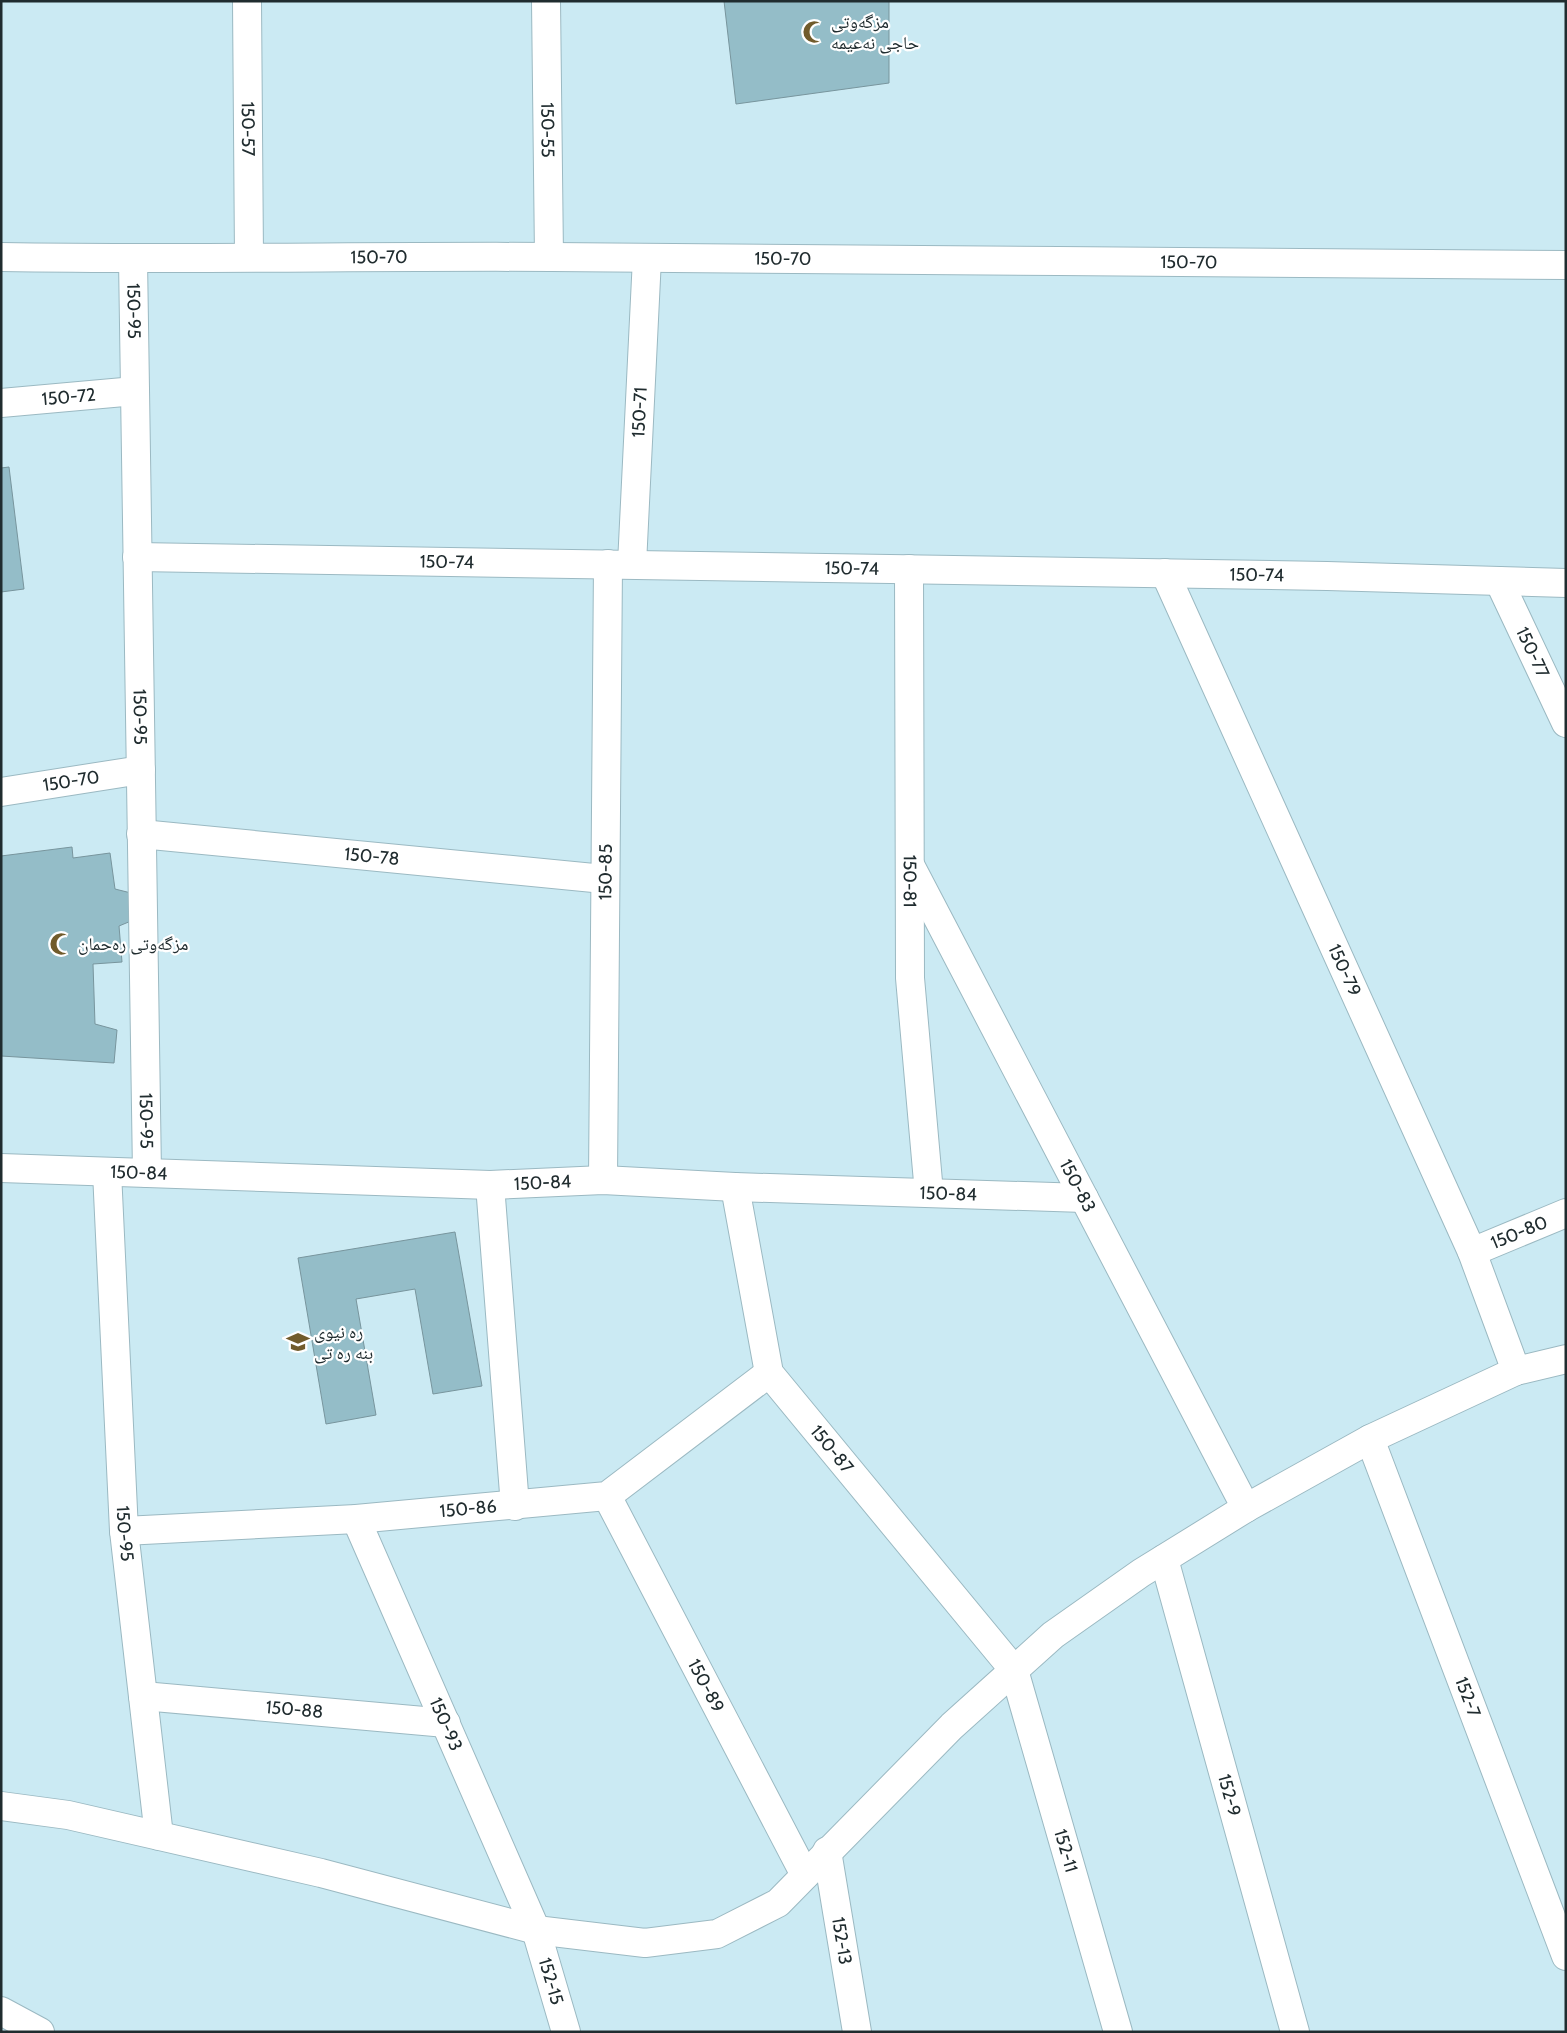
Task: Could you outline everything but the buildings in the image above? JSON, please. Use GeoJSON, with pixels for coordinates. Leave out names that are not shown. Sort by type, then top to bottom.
{"type":"FeatureCollection","features":[{"type":"Feature","properties":{"kind":"street","name":"150-57"},"geometry":{"type":"LineString","coordinates":[[247,1],[249,257]]}},
{"type":"Feature","properties":{"kind":"street","name":"150-55"},"geometry":{"type":"LineString","coordinates":[[546,1],[549,257]]}},
{"type":"Feature","properties":{"kind":"street","name":"150-70"},"geometry":{"type":"LineString","coordinates":[[1,257],[133,259],[549,257],[1566,266]]}},
{"type":"Feature","properties":{"kind":"street","name":"150-71"},"geometry":{"type":"LineString","coordinates":[[620,564],[647,258]]}},
{"type":"Feature","properties":{"kind":"street","name":"150-95"},"geometry":{"type":"LineString","coordinates":[[133,259],[147,1173]]}},
{"type":"Feature","properties":{"kind":"street","name":"150-72"},"geometry":{"type":"LineString","coordinates":[[1,403],[135,391]]}},
{"type":"Feature","properties":{"kind":"street","name":"150-74"},"geometry":{"type":"LineString","coordinates":[[137,557],[1165,573],[1566,583]]}},
{"type":"Feature","properties":{"kind":"street","name":"150-85"},"geometry":{"type":"LineString","coordinates":[[602,1180],[604,879],[620,564]]}},
{"type":"Feature","properties":{"kind":"street","name":"150-81"},"geometry":{"type":"LineString","coordinates":[[909,569],[910,978],[929,1193]]}},
{"type":"Feature","properties":{"kind":"street","name":"150-79"},"geometry":{"type":"LineString","coordinates":[[1165,573],[1472,1252],[1516,1371]]}},
{"type":"Feature","properties":{"kind":"street","name":"150-77"},"geometry":{"type":"LineString","coordinates":[[1499,581],[1566,722]]}},
{"type":"Feature","properties":{"kind":"street","name":"150-70"},"geometry":{"type":"LineString","coordinates":[[1,792],[141,770]]}},
{"type":"Feature","properties":{"kind":"street","name":"150-78"},"geometry":{"type":"LineString","coordinates":[[142,834],[604,879]]}},
{"type":"Feature","properties":{"kind":"street","name":"150-83"},"geometry":{"type":"LineString","coordinates":[[910,865],[1246,1508]]}},
{"type":"Feature","properties":{"kind":"street","name":"150-84"},"geometry":{"type":"LineString","coordinates":[[1,1168],[490,1184],[602,1180],[735,1187],[1084,1198]]}},
{"type":"Feature","properties":{"kind":"street","name":"150-95"},"geometry":{"type":"LineString","coordinates":[[107,1172],[124,1531],[158,1836]]}},
{"type":"Feature","properties":{"kind":"street"},"geometry":{"type":"LineString","coordinates":[[490,1184],[515,1506]]}},
{"type":"Feature","properties":{"kind":"street","name":"150-87"},"geometry":{"type":"LineString","coordinates":[[735,1187],[769,1373],[1014,1670]]}},
{"type":"Feature","properties":{"kind":"street","name":"150-80"},"geometry":{"type":"LineString","coordinates":[[1472,1252],[1566,1213]]}},
{"type":"Feature","properties":{"kind":"street"},"geometry":{"type":"LineString","coordinates":[[1,1806],[68,1815],[322,1873],[536,1930],[645,1943],[717,1934],[778,1903],[827,1851],[952,1726],[1053,1635],[1164,1559],[1246,1508],[1370,1439],[1516,1371],[1566,1359]]}},
{"type":"Feature","properties":{"kind":"street"},"geometry":{"type":"LineString","coordinates":[[607,1496],[769,1373]]}},
{"type":"Feature","properties":{"kind":"street","name":"152-7"},"geometry":{"type":"LineString","coordinates":[[1370,1439],[1566,1956]]}},
{"type":"Feature","properties":{"kind":"street","name":"150-86"},"geometry":{"type":"LineString","coordinates":[[124,1531],[356,1519],[515,1506],[607,1496]]}},
{"type":"Feature","properties":{"kind":"street","name":"150-89"},"geometry":{"type":"LineString","coordinates":[[607,1496],[805,1875]]}},
{"type":"Feature","properties":{"kind":"street","name":"150-93"},"geometry":{"type":"LineString","coordinates":[[356,1519],[536,1930]]}},
{"type":"Feature","properties":{"kind":"street","name":"152-9"},"geometry":{"type":"LineString","coordinates":[[1164,1559],[1296,2032]]}},
{"type":"Feature","properties":{"kind":"street","name":"152-11"},"geometry":{"type":"LineString","coordinates":[[1014,1670],[1118,2032]]}},
{"type":"Feature","properties":{"kind":"street","name":"150-88"},"geometry":{"type":"LineString","coordinates":[[143,1696],[446,1723]]}},
{"type":"Feature","properties":{"kind":"street","name":"152-13"},"geometry":{"type":"LineString","coordinates":[[827,1851],[857,2032]]}},
{"type":"Feature","properties":{"kind":"street","name":"152-15"},"geometry":{"type":"LineString","coordinates":[[536,1930],[566,2032]]}},
{"type":"Feature","properties":{"kind":"street"},"geometry":{"type":"LineString","coordinates":[[1,2011],[40,2032]]}},
{"type":"Feature","properties":{"kind":"place","name":"مزگەوتی حاجی نەعیمە"},"geometry":{"type":"Point","coordinates":[814,32]}},
{"type":"Feature","properties":{"kind":"place","name":"مزگەوتی رەحمان"},"geometry":{"type":"Point","coordinates":[61,944]}},
{"type":"Feature","properties":{"kind":"place","name":"ره نیوی بنه ره تی"},"geometry":{"type":"Point","coordinates":[298,1342]}}]}
